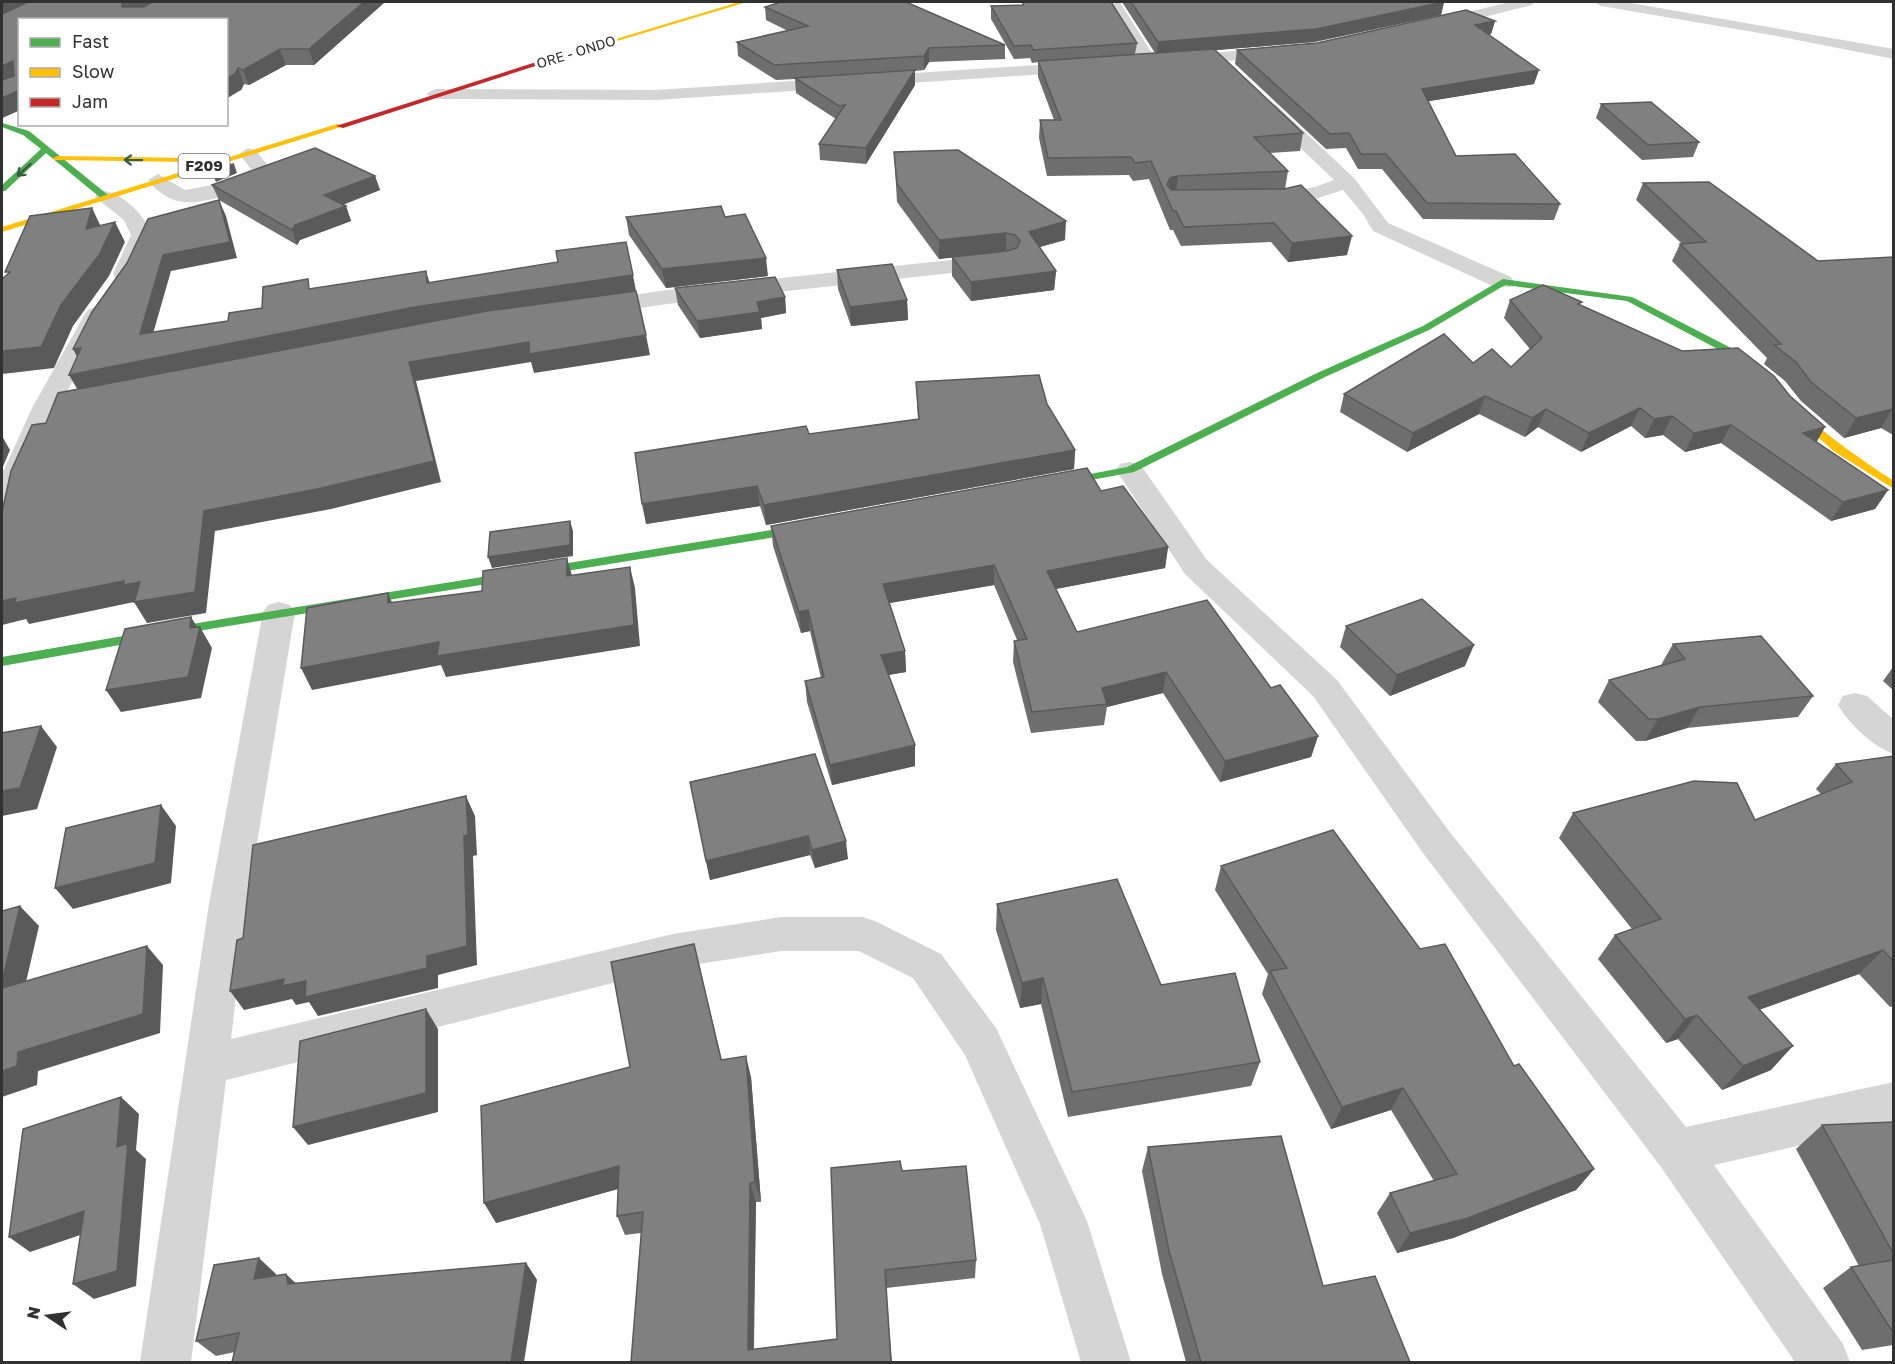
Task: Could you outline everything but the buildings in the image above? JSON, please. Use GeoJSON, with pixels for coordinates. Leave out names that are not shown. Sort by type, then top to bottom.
{"type":"FeatureCollection","features":[{"type":"Feature","properties":{"kind":"main road","name":"ORE - ONDO"},"geometry":{"type":"LineString","coordinates":[[408,103],[744,2]]}},
{"type":"Feature","properties":{"kind":"main road","name":"F209"},"geometry":{"type":"LineString","coordinates":[[2,218],[158,180],[408,103]]}},
{"type":"Feature","properties":{"kind":"main road","name":"F209"},"geometry":{"type":"LineString","coordinates":[[2,230],[191,160],[366,110],[408,103]]}},
{"type":"Feature","properties":{"kind":"main road"},"geometry":{"type":"LineString","coordinates":[[2,125],[26,133],[101,193]]}},
{"type":"Feature","properties":{"kind":"main road"},"geometry":{"type":"LineString","coordinates":[[2,189],[52,154],[191,160]]}},
{"type":"Feature","properties":{"kind":"main road"},"geometry":{"type":"LineString","coordinates":[[1037,487],[1130,470],[1321,375],[1426,328],[1503,282],[1629,299],[1731,352],[1775,388],[1790,408],[1839,450],[1893,486]]}},
{"type":"Feature","properties":{"kind":"main road"},"geometry":{"type":"LineString","coordinates":[[2,662],[279,612],[697,549],[826,525]]}},
{"type":"Feature","properties":{"kind":"street"},"geometry":{"type":"LineString","coordinates":[[1113,2],[1125,28],[1140,43],[1150,63]]}},
{"type":"Feature","properties":{"kind":"street"},"geometry":{"type":"LineString","coordinates":[[1416,29],[1527,2]]}},
{"type":"Feature","properties":{"kind":"street"},"geometry":{"type":"LineString","coordinates":[[1600,2],[1777,31],[1893,54]]}},
{"type":"Feature","properties":{"kind":"street"},"geometry":{"type":"LineString","coordinates":[[1130,63],[1292,51]]}},
{"type":"Feature","properties":{"kind":"street"},"geometry":{"type":"LineString","coordinates":[[1217,58],[1233,73]]}},
{"type":"Feature","properties":{"kind":"street"},"geometry":{"type":"LineString","coordinates":[[435,94],[656,95],[1101,65]]}},
{"type":"Feature","properties":{"kind":"street"},"geometry":{"type":"LineString","coordinates":[[1258,97],[1347,182],[1372,212],[1380,226],[1436,254],[1503,282]]}},
{"type":"Feature","properties":{"kind":"street"},"geometry":{"type":"LineString","coordinates":[[158,180],[181,196],[201,196],[255,176],[262,170],[248,153]]}},
{"type":"Feature","properties":{"kind":"street"},"geometry":{"type":"LineString","coordinates":[[1246,202],[1290,197],[1347,182]]}},
{"type":"Feature","properties":{"kind":"street"},"geometry":{"type":"LineString","coordinates":[[2,504],[45,408],[69,369],[87,327],[122,278],[142,235],[133,217],[101,193]]}},
{"type":"Feature","properties":{"kind":"street"},"geometry":{"type":"LineString","coordinates":[[573,311],[667,297],[1006,261]]}},
{"type":"Feature","properties":{"kind":"street"},"geometry":{"type":"LineString","coordinates":[[45,408],[122,396]]}},
{"type":"Feature","properties":{"kind":"street"},"geometry":{"type":"LineString","coordinates":[[1130,470],[1196,567],[1325,688],[1436,842],[1677,1150],[1825,1362]]}},
{"type":"Feature","properties":{"kind":"street"},"geometry":{"type":"LineString","coordinates":[[165,1362],[228,904],[279,612]]}},
{"type":"Feature","properties":{"kind":"street"},"geometry":{"type":"LineString","coordinates":[[1855,705],[1893,741]]}},
{"type":"Feature","properties":{"kind":"street"},"geometry":{"type":"LineString","coordinates":[[206,1065],[674,951],[781,934],[863,934],[927,966],[981,1042],[1063,1221],[1106,1362]]}},
{"type":"Feature","properties":{"kind":"street"},"geometry":{"type":"LineString","coordinates":[[1677,1150],[1893,1103]]}},
{"type":"Feature","properties":{"kind":"traffic: fast"},"geometry":{"type":"LineString","coordinates":[[2,125],[26,133],[105,197]]}},
{"type":"Feature","properties":{"kind":"traffic: fast"},"geometry":{"type":"LineString","coordinates":[[2,189],[46,149]]}},
{"type":"Feature","properties":{"kind":"traffic: fast"},"geometry":{"type":"LineString","coordinates":[[1048,485],[1130,470],[1321,375],[1426,328],[1503,282],[1629,299],[1731,352],[1772,386]]}},
{"type":"Feature","properties":{"kind":"traffic: fast"},"geometry":{"type":"LineString","coordinates":[[2,662],[204,626],[815,527]]}},
{"type":"Feature","properties":{"kind":"traffic: slow"},"geometry":{"type":"LineString","coordinates":[[552,59],[744,2]]}},
{"type":"Feature","properties":{"kind":"traffic: slow"},"geometry":{"type":"LineString","coordinates":[[2,230],[340,126]]}},
{"type":"Feature","properties":{"kind":"traffic: slow"},"geometry":{"type":"LineString","coordinates":[[57,158],[191,160]]}},
{"type":"Feature","properties":{"kind":"traffic: slow"},"geometry":{"type":"LineString","coordinates":[[1772,386],[1790,408],[1839,450],[1894,486]]}},
{"type":"Feature","properties":{"kind":"traffic: jam"},"geometry":{"type":"LineString","coordinates":[[340,126],[552,59]]}}]}
